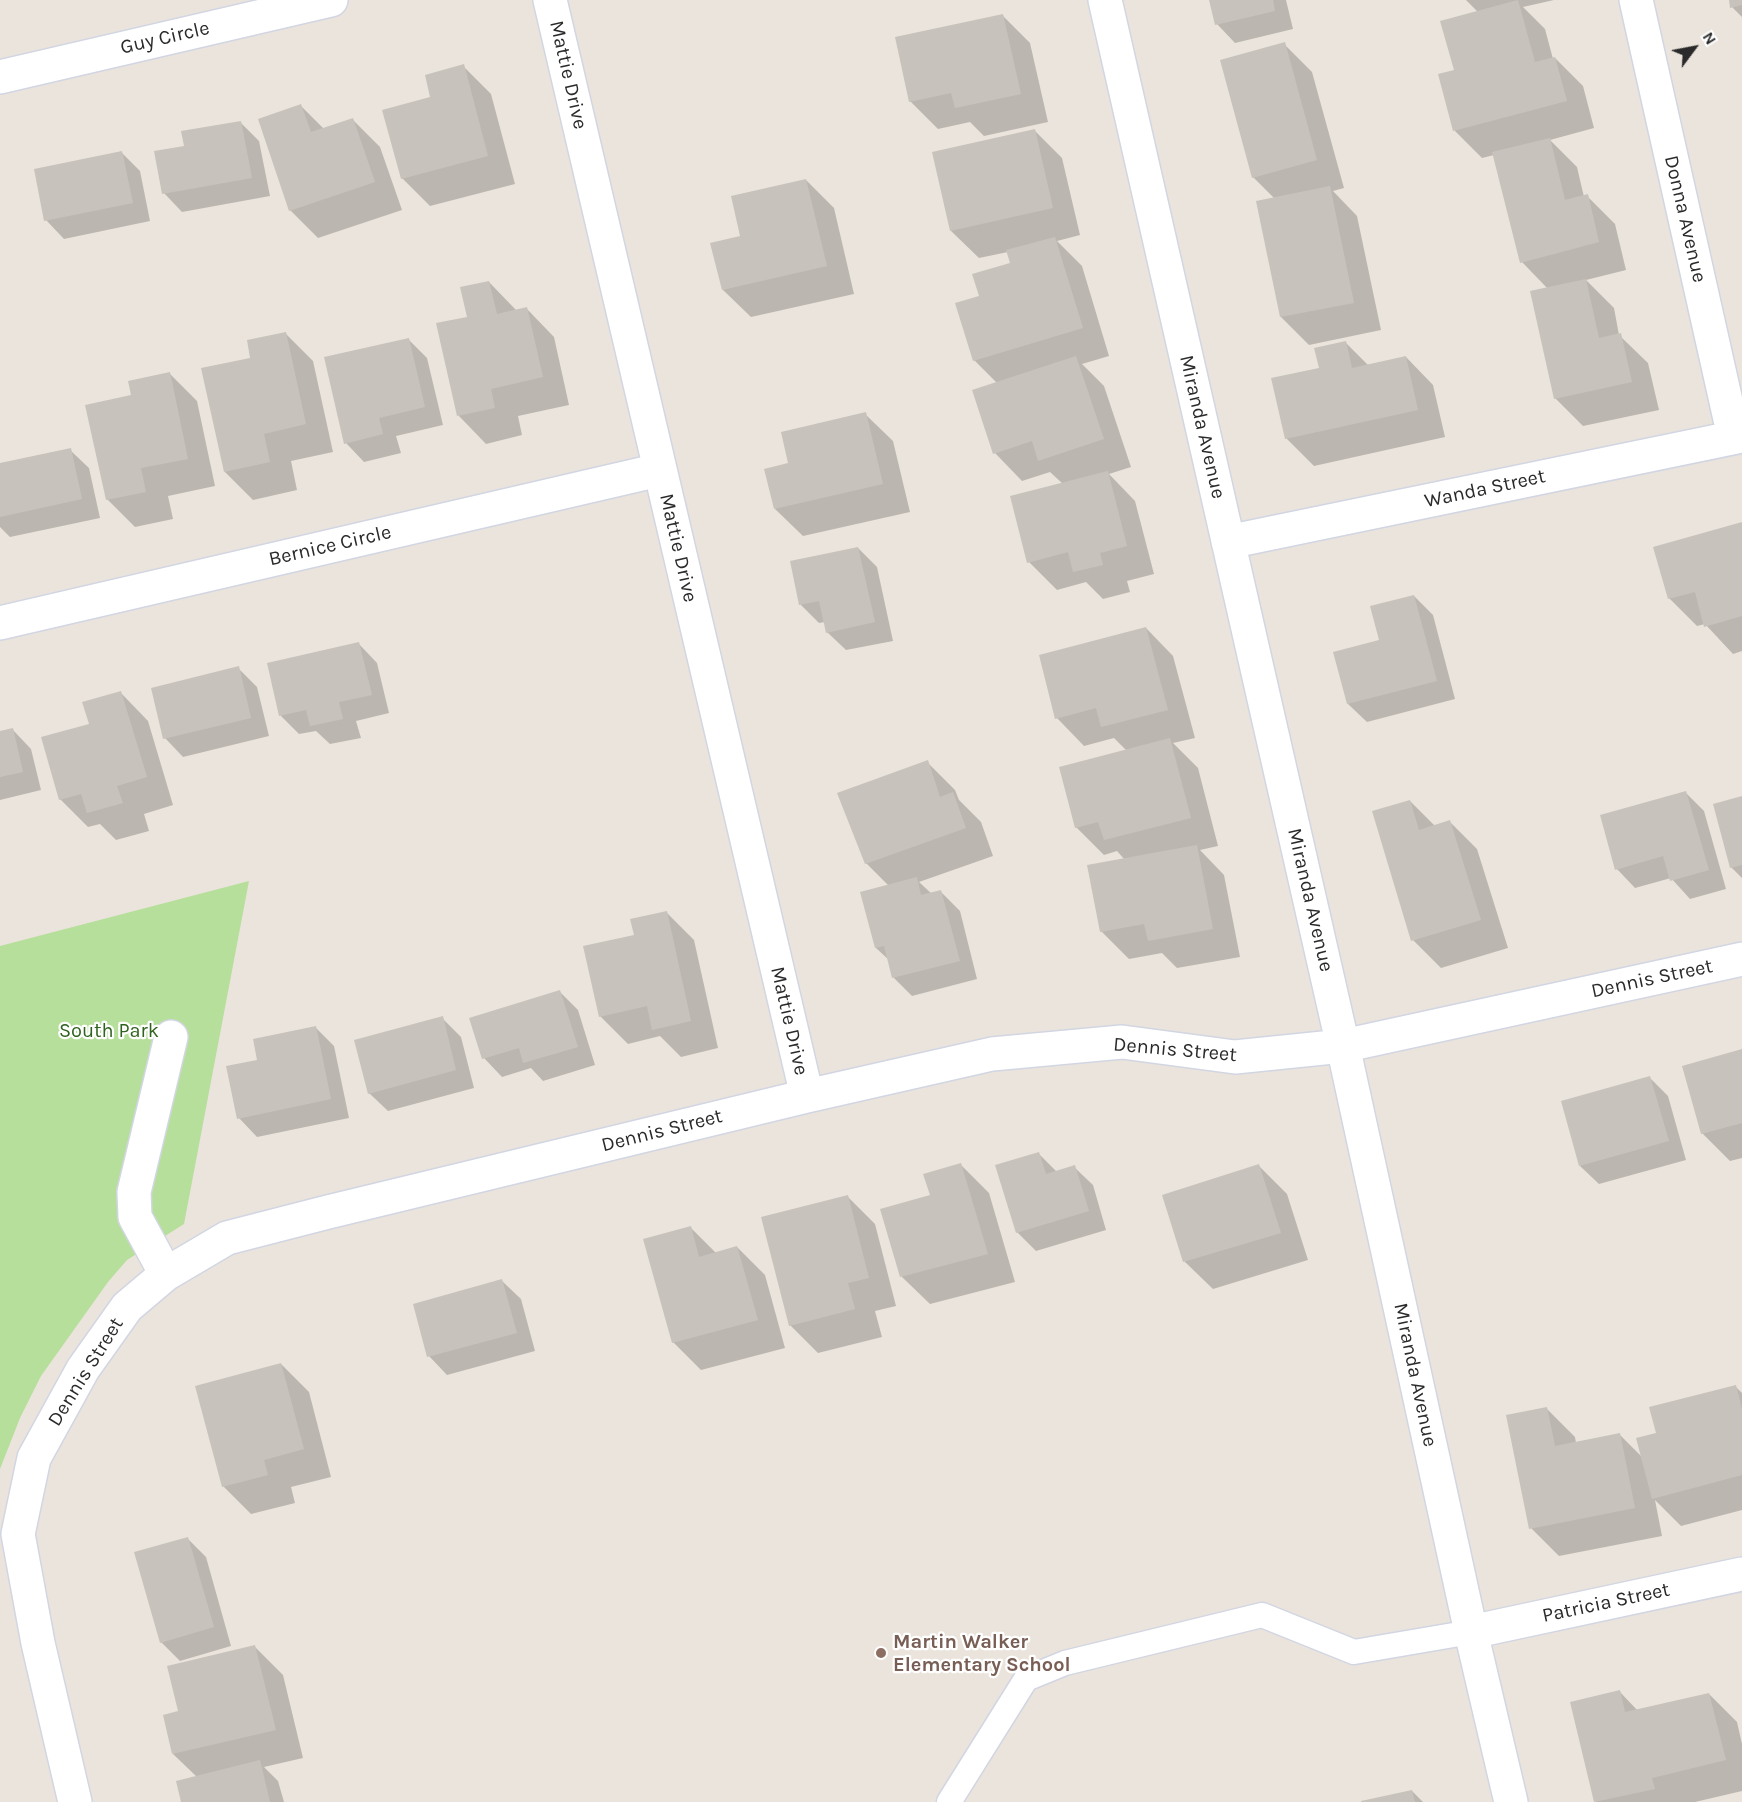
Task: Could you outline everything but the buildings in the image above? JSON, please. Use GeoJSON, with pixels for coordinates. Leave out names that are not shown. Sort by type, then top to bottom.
{"type":"FeatureCollection","features":[{"type":"Feature","properties":{"kind":"street","name":"Guy Circle"},"geometry":{"type":"LineString","coordinates":[[0,77],[331,0]]}},
{"type":"Feature","properties":{"kind":"street","name":"Mattie Drive"},"geometry":{"type":"LineString","coordinates":[[550,0],[807,1096]]}},
{"type":"Feature","properties":{"kind":"street","name":"Miranda Avenue"},"geometry":{"type":"LineString","coordinates":[[1105,0],[1343,1046],[1510,1802]]}},
{"type":"Feature","properties":{"kind":"street","name":"Donna Avenue"},"geometry":{"type":"LineString","coordinates":[[1636,0],[1738,436]]}},
{"type":"Feature","properties":{"kind":"street","name":"Wanda Street"},"geometry":{"type":"LineString","coordinates":[[1228,542],[1738,436]]}},
{"type":"Feature","properties":{"kind":"street","name":"Bernice Circle"},"geometry":{"type":"LineString","coordinates":[[0,623],[659,470]]}},
{"type":"Feature","properties":{"kind":"street","name":"Dennis Street"},"geometry":{"type":"LineString","coordinates":[[75,1802],[38,1643],[18,1534],[34,1458],[83,1369],[127,1307],[166,1274],[227,1238],[807,1096],[992,1054],[1122,1042],[1235,1057],[1343,1046],[1742,959]]}},
{"type":"Feature","properties":{"kind":"street"},"geometry":{"type":"LineString","coordinates":[[166,1274],[135,1217],[134,1192],[171,1037]]}},
{"type":"Feature","properties":{"kind":"street","name":"Patricia Street"},"geometry":{"type":"LineString","coordinates":[[1471,1632],[1742,1574]]}},
{"type":"Feature","properties":{"kind":"lane"},"geometry":{"type":"LineString","coordinates":[[950,1802],[1026,1679],[1065,1663],[1262,1615],[1354,1652],[1471,1632]]}},
{"type":"Feature","properties":{"kind":"green space","name":"South Park"},"geometry":{"type":"Polygon","coordinates":[[[249,881],[184,1224],[127,1260],[108,1282],[41,1376],[20,1418],[0,1469],[0,946],[249,881]]]}},
{"type":"Feature","properties":{"kind":"place","name":"Martin Walker Elementary School"},"geometry":{"type":"Point","coordinates":[881,1653]}}]}
